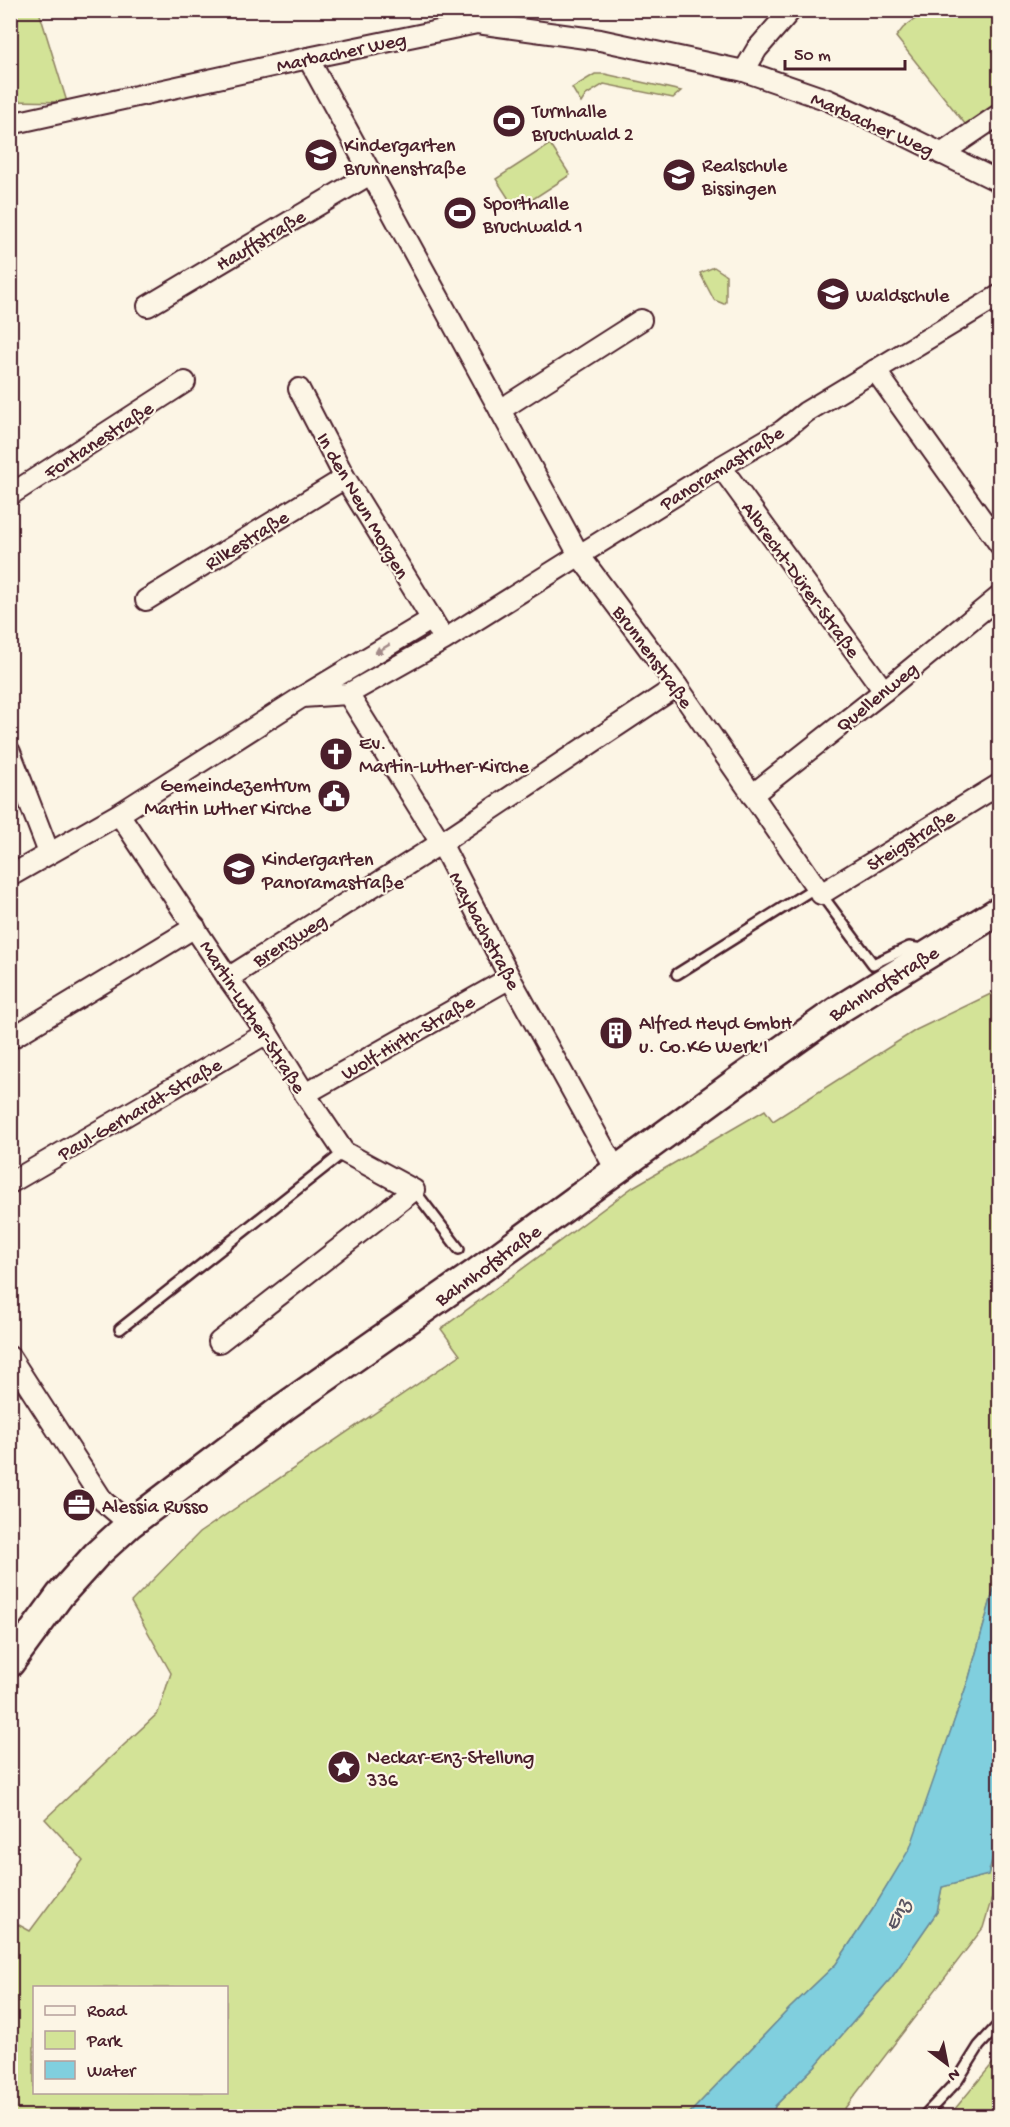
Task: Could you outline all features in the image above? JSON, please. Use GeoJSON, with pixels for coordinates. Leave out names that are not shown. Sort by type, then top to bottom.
{"type":"FeatureCollection","features":[{"type":"Feature","properties":{"kind":"street"},"geometry":{"type":"LineString","coordinates":[[744,71],[757,49],[791,10]]}},
{"type":"Feature","properties":{"kind":"street","name":"Marbacher Weg"},"geometry":{"type":"LineString","coordinates":[[10,124],[308,58],[471,17],[600,40],[744,71],[828,100],[999,182]]}},
{"type":"Feature","properties":{"kind":"street","name":"Brunnenstraße"},"geometry":{"type":"LineString","coordinates":[[308,58],[579,555],[677,686],[818,891]]}},
{"type":"Feature","properties":{"kind":"street"},"geometry":{"type":"LineString","coordinates":[[941,154],[999,114]]}},
{"type":"Feature","properties":{"kind":"street","name":"Hauffstraße"},"geometry":{"type":"LineString","coordinates":[[148,306],[372,173]]}},
{"type":"Feature","properties":{"kind":"street","name":"Panoramastraße"},"geometry":{"type":"LineString","coordinates":[[302,698],[348,694],[444,640],[782,431],[806,412],[999,295]]}},
{"type":"Feature","properties":{"kind":"street"},"geometry":{"type":"LineString","coordinates":[[500,410],[641,320]]}},
{"type":"Feature","properties":{"kind":"street"},"geometry":{"type":"LineString","coordinates":[[875,370],[999,545]]}},
{"type":"Feature","properties":{"kind":"street","name":"Fontanestraße"},"geometry":{"type":"LineString","coordinates":[[10,495],[185,381]]}},
{"type":"Feature","properties":{"kind":"street","name":"In den Neun Morgen"},"geometry":{"type":"LineString","coordinates":[[299,389],[345,478],[432,619]]}},
{"type":"Feature","properties":{"kind":"street","name":"Albrecht-Dürer-Straße"},"geometry":{"type":"LineString","coordinates":[[721,467],[884,691]]}},
{"type":"Feature","properties":{"kind":"street","name":"Rilkestraße"},"geometry":{"type":"LineString","coordinates":[[146,600],[345,478]]}},
{"type":"Feature","properties":{"kind":"street","name":"Quellenweg"},"geometry":{"type":"LineString","coordinates":[[752,795],[884,691],[999,596]]}},
{"type":"Feature","properties":{"kind":"street"},"geometry":{"type":"LineString","coordinates":[[432,619],[444,640]]}},
{"type":"Feature","properties":{"kind":"street","name":"Panoramastraße"},"geometry":{"type":"LineString","coordinates":[[10,876],[119,814],[432,619]]}},
{"type":"Feature","properties":{"kind":"street","name":"Brenzweg"},"geometry":{"type":"LineString","coordinates":[[228,978],[441,843],[677,686]]}},
{"type":"Feature","properties":{"kind":"street","name":"Maybachstraße"},"geometry":{"type":"LineString","coordinates":[[348,694],[441,843],[510,978],[616,1170]]}},
{"type":"Feature","properties":{"kind":"street"},"geometry":{"type":"LineString","coordinates":[[10,752],[48,853]]}},
{"type":"Feature","properties":{"kind":"street","name":"Steigstraße"},"geometry":{"type":"LineString","coordinates":[[818,891],[999,784]]}},
{"type":"Feature","properties":{"kind":"street","name":"Martin-Luther-Straße"},"geometry":{"type":"LineString","coordinates":[[119,814],[267,1033],[344,1152],[414,1190]]}},
{"type":"Feature","properties":{"kind":"street","name":"Bahnhofstraße"},"geometry":{"type":"LineString","coordinates":[[10,1663],[60,1595],[130,1524],[284,1407],[468,1279],[838,1010],[999,910]]}},
{"type":"Feature","properties":{"kind":"street"},"geometry":{"type":"LineString","coordinates":[[10,1039],[195,927]]}},
{"type":"Feature","properties":{"kind":"street","name":"Wolf-Hirth-Straße"},"geometry":{"type":"LineString","coordinates":[[305,1094],[510,978]]}},
{"type":"Feature","properties":{"kind":"street","name":"Paul-Gerhardt-Straße"},"geometry":{"type":"LineString","coordinates":[[10,1183],[267,1033]]}},
{"type":"Feature","properties":{"kind":"street"},"geometry":{"type":"LineString","coordinates":[[219,1342],[414,1190]]}},
{"type":"Feature","properties":{"kind":"street"},"geometry":{"type":"LineString","coordinates":[[10,1357],[103,1501],[130,1524]]}},
{"type":"Feature","properties":{"kind":"lane"},"geometry":{"type":"LineString","coordinates":[[677,974],[818,891],[873,964],[909,947],[936,950]]}},
{"type":"Feature","properties":{"kind":"lane"},"geometry":{"type":"LineString","coordinates":[[120,1329],[344,1152]]}},
{"type":"Feature","properties":{"kind":"lane","name":"Martin-Luther-Straße"},"geometry":{"type":"LineString","coordinates":[[414,1190],[459,1249]]}},
{"type":"Feature","properties":{"kind":"lane"},"geometry":{"type":"LineString","coordinates":[[924,2116],[957,2081],[979,2046],[999,2023]]}},
{"type":"Feature","properties":{"kind":"green space"},"geometry":{"type":"Polygon","coordinates":[[[11,11],[39,11],[67,102],[11,101],[11,11]]]}},
{"type":"Feature","properties":{"kind":"green space"},"geometry":{"type":"Polygon","coordinates":[[[920,11],[999,11],[999,109],[969,129],[896,37],[903,28],[922,14],[920,11]]]}},
{"type":"Feature","properties":{"kind":"green space"},"geometry":{"type":"Polygon","coordinates":[[[595,74],[605,74],[681,91],[673,98],[604,84],[586,95],[581,103],[572,88],[595,74]]]}},
{"type":"Feature","properties":{"kind":"green space"},"geometry":{"type":"Polygon","coordinates":[[[550,144],[570,175],[516,210],[496,179],[550,144]]]}},
{"type":"Feature","properties":{"kind":"green space"},"geometry":{"type":"Polygon","coordinates":[[[714,267],[726,275],[726,302],[724,304],[714,300],[700,273],[714,267]]]}},
{"type":"Feature","properties":{"kind":"green space"},"geometry":{"type":"Polygon","coordinates":[[[999,990],[999,1571],[969,1678],[911,1848],[836,1964],[790,2008],[687,2116],[11,2116],[10,1920],[30,1931],[83,1860],[45,1819],[158,1713],[171,1673],[131,1602],[199,1533],[460,1355],[441,1329],[633,1187],[765,1110],[773,1121],[916,1030],[999,990]]]}},
{"type":"Feature","properties":{"kind":"green space"},"geometry":{"type":"Polygon","coordinates":[[[999,1830],[999,1874],[983,1928],[839,2116],[772,2116],[775,2106],[816,2065],[892,1977],[937,1912],[942,1887],[988,1875],[999,1830]]]}},
{"type":"Feature","properties":{"kind":"green space"},"geometry":{"type":"Polygon","coordinates":[[[999,2056],[999,2116],[949,2116],[999,2056]]]}},
{"type":"Feature","properties":{"kind":"water","name":"Enz"},"geometry":{"type":"Polygon","coordinates":[[[999,1571],[1000,1830],[988,1875],[942,1887],[937,1912],[892,1977],[816,2065],[775,2106],[772,2116],[687,2116],[790,2008],[836,1964],[910,1848],[969,1678],[999,1571]]]}},
{"type":"Feature","properties":{"kind":"place","name":"Turnhalle Bruchwald 2"},"geometry":{"type":"Point","coordinates":[509,121]}},
{"type":"Feature","properties":{"kind":"place","name":"Kindergarten Brunnenstraße"},"geometry":{"type":"Point","coordinates":[321,155]}},
{"type":"Feature","properties":{"kind":"place","name":"Realschule Bissingen"},"geometry":{"type":"Point","coordinates":[679,175]}},
{"type":"Feature","properties":{"kind":"place","name":"Sporthalle Bruchwald 1"},"geometry":{"type":"Point","coordinates":[460,213]}},
{"type":"Feature","properties":{"kind":"place","name":"Waldschule"},"geometry":{"type":"Point","coordinates":[833,294]}},
{"type":"Feature","properties":{"kind":"place","name":"Ev. Martin-Luther-Kirche"},"geometry":{"type":"Point","coordinates":[336,754]}},
{"type":"Feature","properties":{"kind":"place","name":"Gemeindezentrum Martin Luther Kirche"},"geometry":{"type":"Point","coordinates":[334,796]}},
{"type":"Feature","properties":{"kind":"place","name":"Kindergarten Panoramastraße"},"geometry":{"type":"Point","coordinates":[239,869]}},
{"type":"Feature","properties":{"kind":"place","name":"Alfred Heyd GmbH u. Co.KG Werk I"},"geometry":{"type":"Point","coordinates":[616,1033]}},
{"type":"Feature","properties":{"kind":"place","name":"Alessia Russo"},"geometry":{"type":"Point","coordinates":[79,1505]}},
{"type":"Feature","properties":{"kind":"place","name":"Neckar-Enz-Stellung 336"},"geometry":{"type":"Point","coordinates":[344,1767]}}]}
